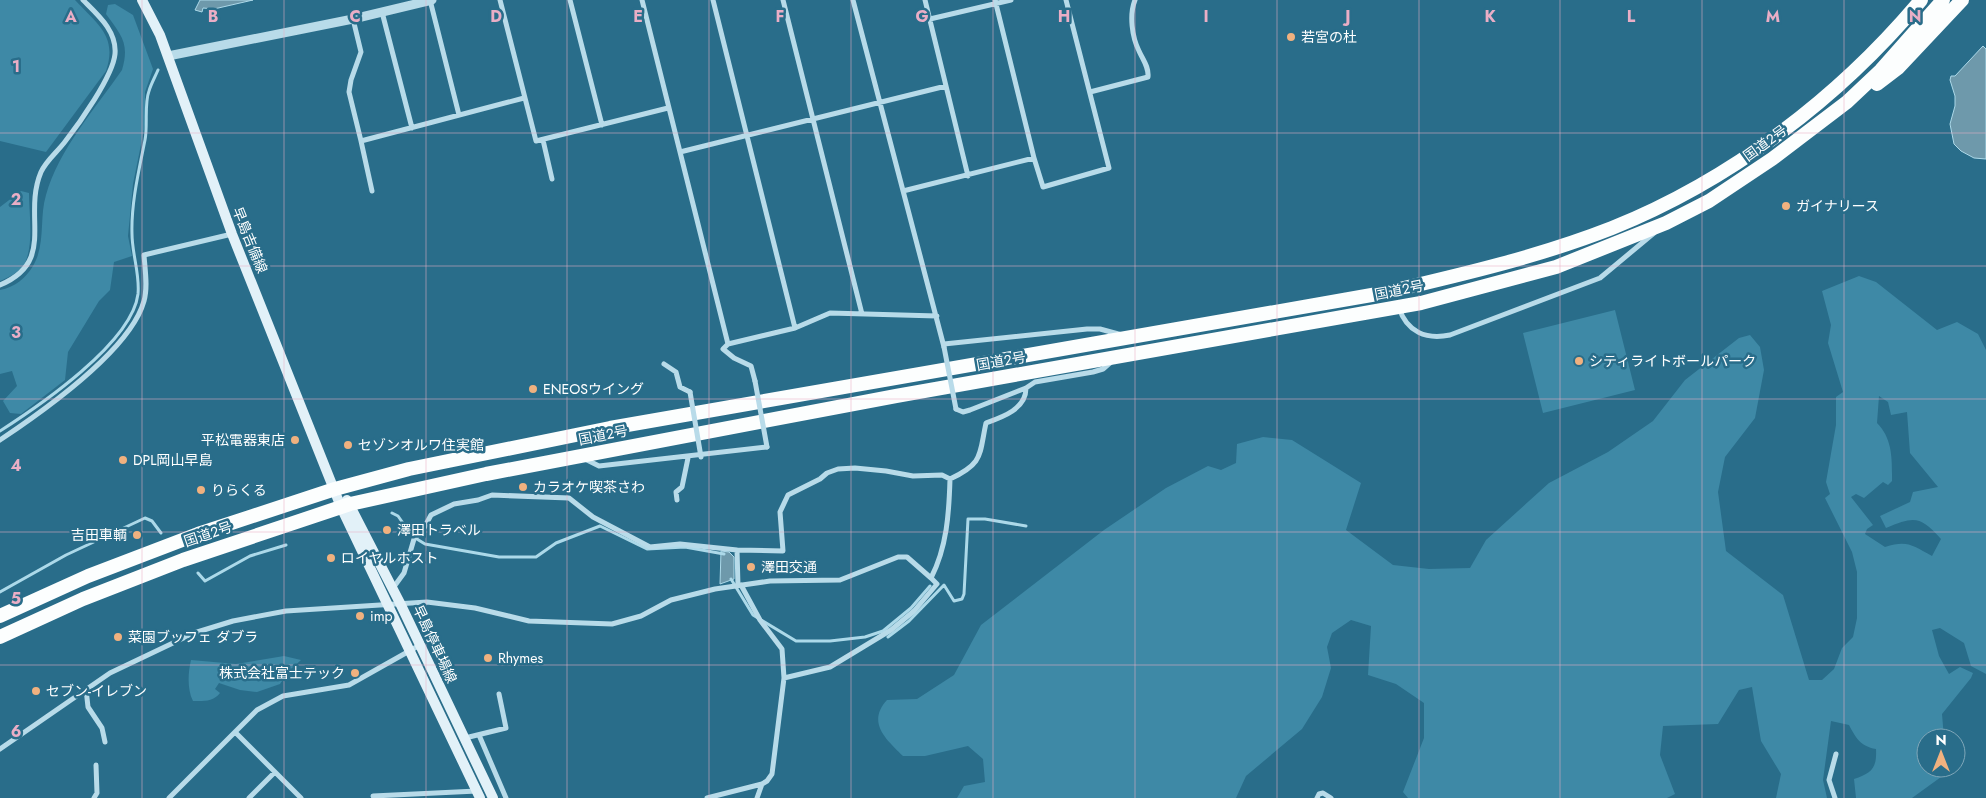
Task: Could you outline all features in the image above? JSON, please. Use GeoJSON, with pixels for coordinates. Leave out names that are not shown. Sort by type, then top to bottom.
{"type":"FeatureCollection","features":[{"type":"Feature","properties":{"kind":"highway","name":"国道2号"},"geometry":{"type":"LineString","coordinates":[[0,616],[88,576],[189,537],[335,489],[409,469],[610,428],[1383,294],[1466,274],[1550,250],[1613,227],[1652,210],[1748,156],[1822,100],[1872,53],[1921,0]]}},
{"type":"Feature","properties":{"kind":"highway","name":"国道2号"},"geometry":{"type":"LineString","coordinates":[[0,636],[83,599],[183,560],[346,505],[580,456],[896,396],[1399,308],[1491,286],[1556,267],[1666,223],[1709,201],[1772,159],[1847,102],[1881,70],[1944,0]]}},
{"type":"Feature","properties":{"kind":"highway"},"geometry":{"type":"LineString","coordinates":[[1847,102],[1874,87],[1898,68],[1962,0]]}},
{"type":"Feature","properties":{"kind":"main road","name":"早島吉備線"},"geometry":{"type":"LineString","coordinates":[[142,0],[168,56],[232,234],[335,489],[346,505]]}},
{"type":"Feature","properties":{"kind":"main road","name":"早島停車場線"},"geometry":{"type":"LineString","coordinates":[[346,505],[393,588],[492,798]]}},
{"type":"Feature","properties":{"kind":"main road","name":"早島停車場線"},"geometry":{"type":"LineString","coordinates":[[346,505],[387,604],[478,795]]}},
{"type":"Feature","properties":{"kind":"street"},"geometry":{"type":"LineString","coordinates":[[0,286],[11,280],[29,264],[34,250],[35,193],[41,172],[64,143],[108,76],[113,63],[115,43],[111,32],[84,0]]}},
{"type":"Feature","properties":{"kind":"street"},"geometry":{"type":"LineString","coordinates":[[168,56],[353,19],[431,0],[459,116]]}},
{"type":"Feature","properties":{"kind":"street"},"geometry":{"type":"LineString","coordinates":[[500,0],[536,141],[668,108]]}},
{"type":"Feature","properties":{"kind":"street"},"geometry":{"type":"LineString","coordinates":[[570,0],[602,125]]}},
{"type":"Feature","properties":{"kind":"street"},"geometry":{"type":"LineString","coordinates":[[642,0],[728,344]]}},
{"type":"Feature","properties":{"kind":"street"},"geometry":{"type":"LineString","coordinates":[[713,0],[795,328]]}},
{"type":"Feature","properties":{"kind":"street"},"geometry":{"type":"LineString","coordinates":[[784,0],[862,314]]}},
{"type":"Feature","properties":{"kind":"street"},"geometry":{"type":"LineString","coordinates":[[853,0],[937,316],[956,409],[963,412],[970,410],[1044,380],[1103,368],[1115,359]]}},
{"type":"Feature","properties":{"kind":"street"},"geometry":{"type":"LineString","coordinates":[[925,0],[968,176]]}},
{"type":"Feature","properties":{"kind":"street"},"geometry":{"type":"LineString","coordinates":[[930,19],[1011,0]]}},
{"type":"Feature","properties":{"kind":"street"},"geometry":{"type":"LineString","coordinates":[[996,2],[1034,158],[1043,187],[1109,168],[1066,0]]}},
{"type":"Feature","properties":{"kind":"street"},"geometry":{"type":"LineString","coordinates":[[1090,92],[1148,77],[1149,70],[1137,49],[1131,17],[1135,0]]}},
{"type":"Feature","properties":{"kind":"street"},"geometry":{"type":"LineString","coordinates":[[382,12],[412,128]]}},
{"type":"Feature","properties":{"kind":"street"},"geometry":{"type":"LineString","coordinates":[[353,19],[361,52],[349,92],[372,191]]}},
{"type":"Feature","properties":{"kind":"street"},"geometry":{"type":"LineString","coordinates":[[680,152],[946,86]]}},
{"type":"Feature","properties":{"kind":"street"},"geometry":{"type":"LineString","coordinates":[[361,141],[524,98]]}},
{"type":"Feature","properties":{"kind":"street"},"geometry":{"type":"LineString","coordinates":[[543,140],[552,179]]}},
{"type":"Feature","properties":{"kind":"street"},"geometry":{"type":"LineString","coordinates":[[903,191],[1034,158]]}},
{"type":"Feature","properties":{"kind":"street"},"geometry":{"type":"LineString","coordinates":[[1399,308],[1402,317],[1420,334],[1435,338],[1450,334],[1600,278],[1666,223]]}},
{"type":"Feature","properties":{"kind":"street"},"geometry":{"type":"LineString","coordinates":[[0,440],[66,392],[117,344],[133,322],[144,299],[144,255],[232,234]]}},
{"type":"Feature","properties":{"kind":"street"},"geometry":{"type":"LineString","coordinates":[[580,456],[598,466],[688,458],[767,447],[751,366],[734,358],[723,349],[728,344],[795,328],[830,313],[937,316]]}},
{"type":"Feature","properties":{"kind":"street"},"geometry":{"type":"LineString","coordinates":[[944,345],[1100,329],[1126,338]]}},
{"type":"Feature","properties":{"kind":"street"},"geometry":{"type":"LineString","coordinates":[[664,364],[676,372],[680,387],[690,392],[701,456]]}},
{"type":"Feature","properties":{"kind":"street"},"geometry":{"type":"LineString","coordinates":[[950,479],[978,460],[984,445],[986,423],[1019,407],[1026,395],[1026,388]]}},
{"type":"Feature","properties":{"kind":"street"},"geometry":{"type":"LineString","coordinates":[[678,500],[676,492],[682,487],[688,458]]}},
{"type":"Feature","properties":{"kind":"street"},"geometry":{"type":"LineString","coordinates":[[393,588],[404,572],[415,538],[423,530],[431,515],[454,504],[496,495],[560,496],[569,498],[593,517],[641,545],[650,547],[687,545],[737,550],[783,551],[780,512],[788,495],[838,469],[886,471],[912,476],[942,475],[950,479]]}},
{"type":"Feature","properties":{"kind":"street"},"geometry":{"type":"LineString","coordinates":[[931,578],[938,565],[949,517],[950,479]]}},
{"type":"Feature","properties":{"kind":"street"},"geometry":{"type":"LineString","coordinates":[[707,798],[767,782],[772,774],[784,678],[782,648],[737,586],[737,550]]}},
{"type":"Feature","properties":{"kind":"street"},"geometry":{"type":"LineString","coordinates":[[0,749],[110,673],[194,634],[233,621],[286,611],[427,602],[474,608],[529,621],[612,624],[641,616],[671,600],[737,586],[770,582],[840,580],[898,557],[907,557],[937,584],[928,597],[891,630],[830,667],[784,678]]}},
{"type":"Feature","properties":{"kind":"street"},"geometry":{"type":"LineString","coordinates":[[169,798],[257,710],[269,702],[299,692],[349,685],[420,645]]}},
{"type":"Feature","properties":{"kind":"street"},"geometry":{"type":"LineString","coordinates":[[86,689],[88,706],[102,728],[105,742]]}},
{"type":"Feature","properties":{"kind":"street"},"geometry":{"type":"LineString","coordinates":[[464,738],[506,728],[499,694]]}},
{"type":"Feature","properties":{"kind":"street"},"geometry":{"type":"LineString","coordinates":[[235,732],[301,798]]}},
{"type":"Feature","properties":{"kind":"street"},"geometry":{"type":"LineString","coordinates":[[479,734],[506,798]]}},
{"type":"Feature","properties":{"kind":"street"},"geometry":{"type":"LineString","coordinates":[[1835,798],[1829,780],[1836,754]]}},
{"type":"Feature","properties":{"kind":"street"},"geometry":{"type":"LineString","coordinates":[[94,798],[97,793],[96,765]]}},
{"type":"Feature","properties":{"kind":"street"},"geometry":{"type":"LineString","coordinates":[[249,798],[274,772]]}},
{"type":"Feature","properties":{"kind":"street"},"geometry":{"type":"LineString","coordinates":[[757,798],[762,784]]}},
{"type":"Feature","properties":{"kind":"street"},"geometry":{"type":"LineString","coordinates":[[1317,798],[1319,794],[1323,793],[1331,798]]}},
{"type":"Feature","properties":{"kind":"street"},"geometry":{"type":"LineString","coordinates":[[373,796],[478,795]]}},
{"type":"Feature","properties":{"kind":"shaded area"},"geometry":{"type":"Polygon","coordinates":[[[0,0],[75,0],[98,24],[107,39],[109,59],[106,71],[46,152],[0,141],[0,0]]]}},
{"type":"Feature","properties":{"kind":"shaded area"},"geometry":{"type":"Polygon","coordinates":[[[200,0],[253,0],[214,9],[203,8],[202,12],[195,10],[200,0]]]}},
{"type":"Feature","properties":{"kind":"shaded area"},"geometry":{"type":"Polygon","coordinates":[[[115,4],[133,15],[153,69],[145,92],[145,125],[133,184],[128,236],[132,256],[114,262],[110,290],[99,301],[68,352],[65,380],[21,414],[10,413],[3,401],[17,386],[12,371],[0,374],[0,290],[19,282],[33,266],[40,249],[44,204],[52,178],[79,130],[122,70],[125,53],[123,40],[106,14],[108,5],[115,4]]]}},
{"type":"Feature","properties":{"kind":"shaded area"},"geometry":{"type":"Polygon","coordinates":[[[1983,46],[1986,49],[1986,159],[1974,158],[1961,151],[1954,144],[1950,124],[1955,106],[1955,96],[1950,80],[1951,76],[1955,76],[1983,46]]]}},
{"type":"Feature","properties":{"kind":"shaded area"},"geometry":{"type":"Polygon","coordinates":[[[21,191],[29,193],[30,238],[28,255],[20,269],[0,281],[0,207],[21,191]]]}},
{"type":"Feature","properties":{"kind":"shaded area"},"geometry":{"type":"Polygon","coordinates":[[[1859,276],[1876,282],[1937,330],[1957,322],[1978,334],[1986,350],[1986,674],[1971,666],[1964,643],[1940,628],[1932,630],[1939,656],[1949,674],[1960,667],[1973,673],[1942,714],[1943,728],[1916,728],[1916,778],[1940,778],[1912,798],[1856,798],[1854,779],[1872,769],[1876,761],[1876,749],[1866,746],[1859,741],[1849,725],[1831,721],[1823,780],[1827,798],[1776,798],[1781,774],[1761,741],[1752,687],[1739,690],[1718,724],[1663,726],[1660,755],[1675,794],[1667,798],[1408,798],[1403,792],[1424,738],[1424,703],[1396,684],[1368,675],[1371,626],[1351,620],[1332,633],[1327,647],[1331,668],[1322,697],[1302,729],[1246,776],[1236,798],[957,798],[964,786],[985,782],[983,759],[968,746],[925,756],[903,756],[881,731],[878,716],[887,700],[917,699],[954,675],[981,625],[1104,530],[1166,488],[1208,466],[1221,470],[1236,463],[1237,444],[1263,437],[1292,440],[1361,483],[1346,530],[1393,565],[1429,569],[1470,568],[1486,540],[1549,483],[1608,452],[1653,421],[1685,380],[1739,338],[1750,335],[1760,347],[1764,370],[1755,418],[1725,457],[1718,492],[1726,551],[1783,595],[1809,680],[1822,680],[1834,669],[1842,648],[1853,637],[1857,618],[1857,572],[1852,552],[1825,498],[1830,494],[1826,482],[1836,425],[1836,397],[1843,392],[1828,343],[1831,325],[1822,291],[1859,276]],[[1879,396],[1877,423],[1889,443],[1892,481],[1888,485],[1883,482],[1864,498],[1856,494],[1851,497],[1873,525],[1867,529],[1865,534],[1885,547],[1904,544],[1932,556],[1941,539],[1928,526],[1922,522],[1911,520],[1886,528],[1880,516],[1910,502],[1913,492],[1938,487],[1910,453],[1907,412],[1891,415],[1888,402],[1879,396]]]}},
{"type":"Feature","properties":{"kind":"shaded area","name":"シティライトボールパーク"},"geometry":{"type":"Polygon","coordinates":[[[1615,310],[1635,390],[1543,413],[1523,333],[1615,310]]]}},
{"type":"Feature","properties":{"kind":"shaded area"},"geometry":{"type":"Polygon","coordinates":[[[721,551],[729,552],[734,557],[734,579],[720,584],[721,551]]]}},
{"type":"Feature","properties":{"kind":"shaded area"},"geometry":{"type":"Polygon","coordinates":[[[284,656],[301,660],[289,671],[280,684],[257,692],[240,690],[219,683],[215,689],[220,693],[214,698],[193,701],[189,681],[191,660],[236,664],[284,656]]]}},
{"type":"Feature","properties":{"kind":"waterway"},"geometry":{"type":"LineString","coordinates":[[0,431],[59,390],[81,372],[119,333],[132,313],[138,294],[137,272],[132,242],[133,210],[146,134],[148,96],[158,70]]}},
{"type":"Feature","properties":{"kind":"waterway"},"geometry":{"type":"LineString","coordinates":[[392,513],[398,516],[412,536],[425,544],[499,557],[536,557],[556,543],[600,526],[647,549],[685,547],[724,554]]}},
{"type":"Feature","properties":{"kind":"waterway"},"geometry":{"type":"LineString","coordinates":[[0,592],[66,555],[145,518],[152,521],[161,533]]}},
{"type":"Feature","properties":{"kind":"waterway"},"geometry":{"type":"LineString","coordinates":[[888,637],[909,621],[944,585],[954,601],[962,599],[964,594],[968,519],[985,519],[1026,526]]}},
{"type":"Feature","properties":{"kind":"waterway"},"geometry":{"type":"LineString","coordinates":[[198,573],[205,581],[250,556],[286,545]]}},
{"type":"Feature","properties":{"kind":"waterway"},"geometry":{"type":"LineString","coordinates":[[731,579],[753,615],[796,641],[830,641],[865,637],[883,631],[911,608],[930,586]]}},
{"type":"Feature","properties":{"kind":"place","name":"若宮の杜"},"geometry":{"type":"Point","coordinates":[1291,37]}},
{"type":"Feature","properties":{"kind":"place","name":"ガイナリース"},"geometry":{"type":"Point","coordinates":[1786,206]}},
{"type":"Feature","properties":{"kind":"place","name":"シティライトボールパーク"},"geometry":{"type":"Point","coordinates":[1579,361]}},
{"type":"Feature","properties":{"kind":"place","name":"ENEOSウイング"},"geometry":{"type":"Point","coordinates":[533,389]}},
{"type":"Feature","properties":{"kind":"place","name":"平松電器東店"},"geometry":{"type":"Point","coordinates":[295,440]}},
{"type":"Feature","properties":{"kind":"place","name":"セゾンオルワ住実館"},"geometry":{"type":"Point","coordinates":[348,445]}},
{"type":"Feature","properties":{"kind":"place","name":"DPL岡山早島"},"geometry":{"type":"Point","coordinates":[123,460]}},
{"type":"Feature","properties":{"kind":"place","name":"カラオケ喫茶さわ"},"geometry":{"type":"Point","coordinates":[523,487]}},
{"type":"Feature","properties":{"kind":"place","name":"りらくる"},"geometry":{"type":"Point","coordinates":[201,490]}},
{"type":"Feature","properties":{"kind":"place","name":"澤田トラベル"},"geometry":{"type":"Point","coordinates":[387,530]}},
{"type":"Feature","properties":{"kind":"place","name":"吉田車輌"},"geometry":{"type":"Point","coordinates":[137,535]}},
{"type":"Feature","properties":{"kind":"place","name":"ロイヤルホスト"},"geometry":{"type":"Point","coordinates":[331,558]}},
{"type":"Feature","properties":{"kind":"place","name":"澤田交通"},"geometry":{"type":"Point","coordinates":[751,567]}},
{"type":"Feature","properties":{"kind":"place","name":"imp"},"geometry":{"type":"Point","coordinates":[360,616]}},
{"type":"Feature","properties":{"kind":"place","name":"菜園ブッフェ ダブラ"},"geometry":{"type":"Point","coordinates":[118,637]}},
{"type":"Feature","properties":{"kind":"place","name":"Rhymes"},"geometry":{"type":"Point","coordinates":[488,658]}},
{"type":"Feature","properties":{"kind":"place","name":"株式会社富士テック"},"geometry":{"type":"Point","coordinates":[355,673]}},
{"type":"Feature","properties":{"kind":"place","name":"セブン-イレブン"},"geometry":{"type":"Point","coordinates":[36,691]}}]}
